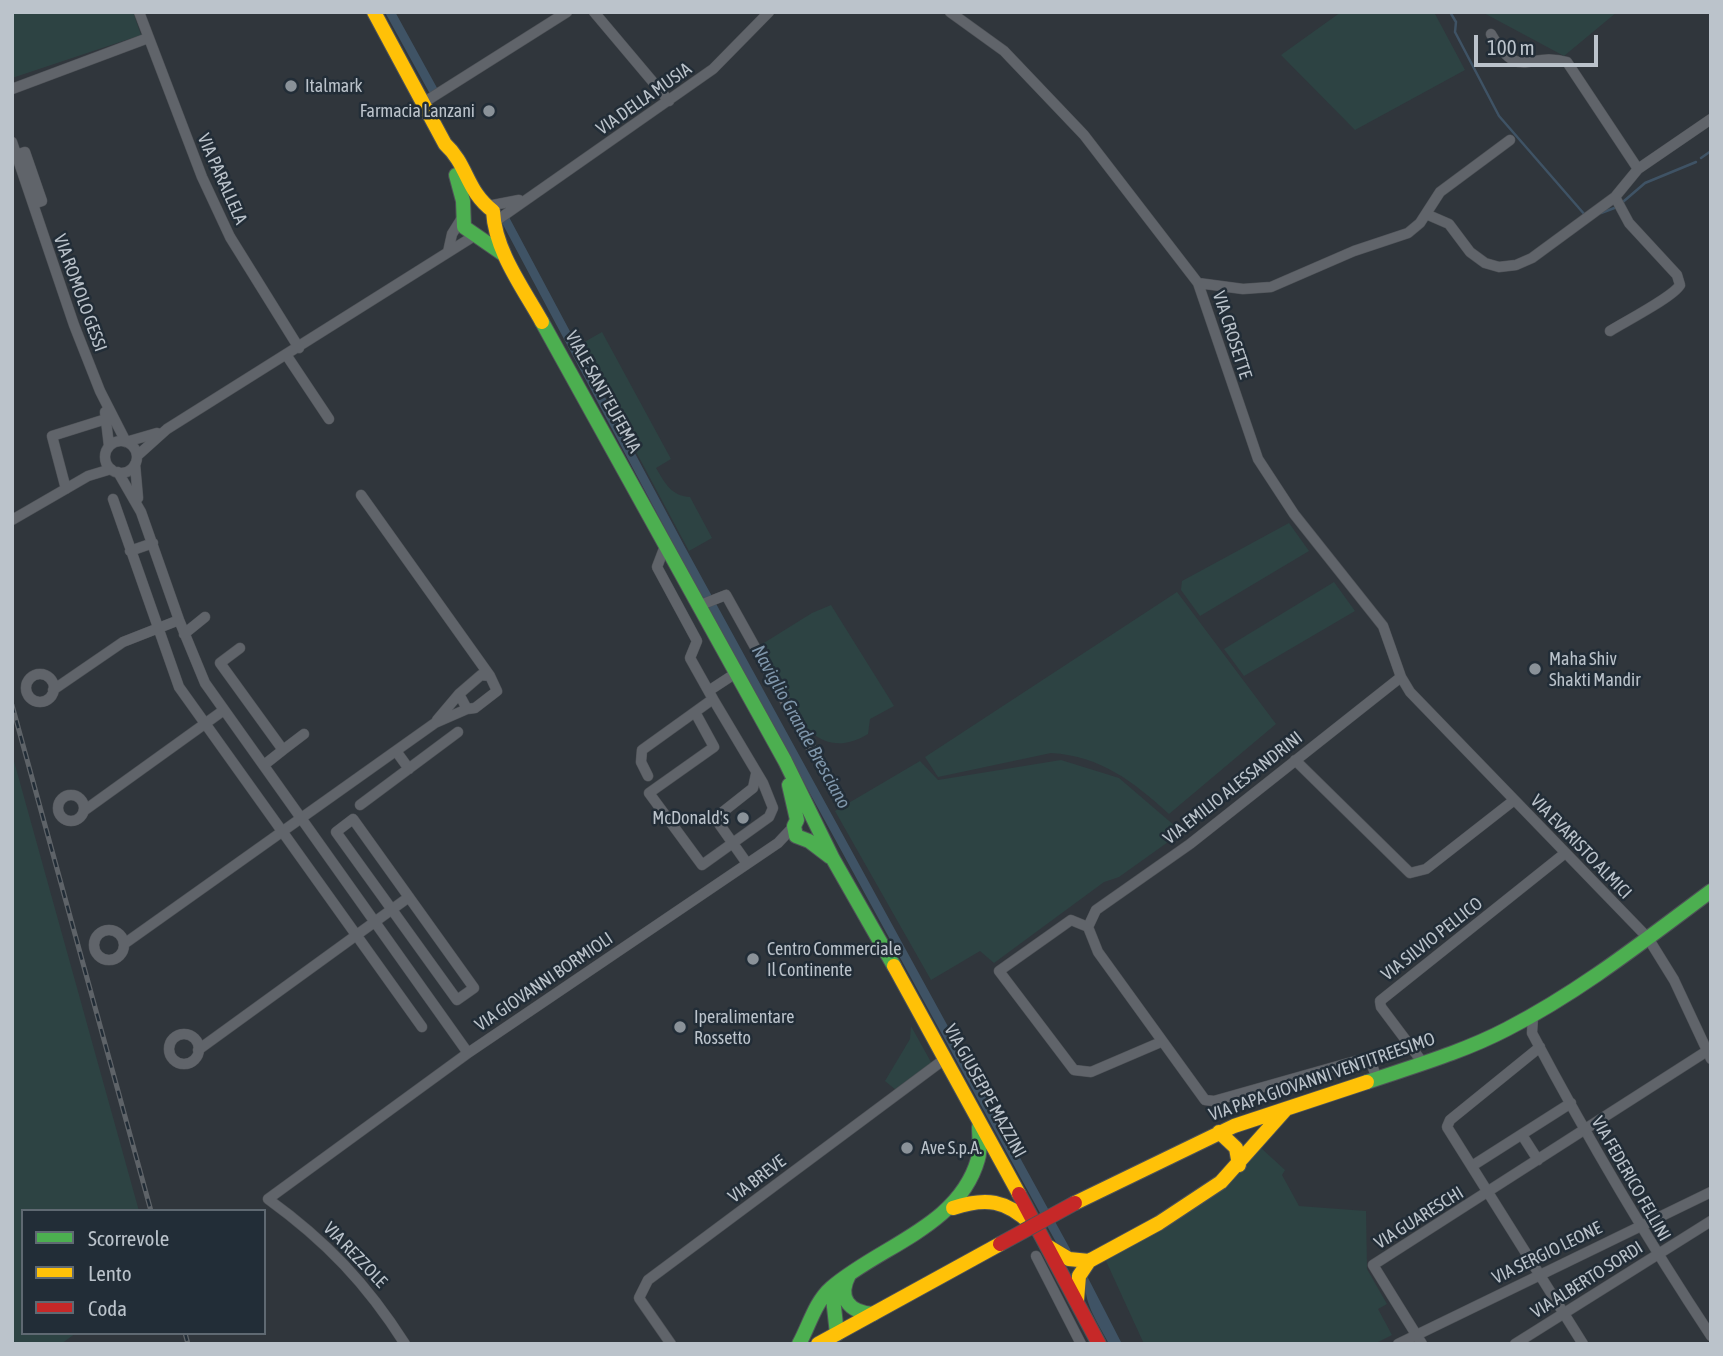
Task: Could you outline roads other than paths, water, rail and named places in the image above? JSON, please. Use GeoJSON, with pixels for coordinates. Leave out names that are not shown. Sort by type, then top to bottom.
{"type":"FeatureCollection","features":[{"type":"Feature","properties":{"kind":"street","name":"VIA PARALLELA"},"geometry":{"type":"LineString","coordinates":[[139,12],[202,177],[230,237],[299,348]]}},
{"type":"Feature","properties":{"kind":"street","name":"VIALE SANT'EUFEMIA"},"geometry":{"type":"LineString","coordinates":[[374,12],[445,144],[460,186],[464,227],[506,257]]}},
{"type":"Feature","properties":{"kind":"street"},"geometry":{"type":"LineString","coordinates":[[423,103],[567,12]]}},
{"type":"Feature","properties":{"kind":"street"},"geometry":{"type":"LineString","coordinates":[[594,12],[669,101]]}},
{"type":"Feature","properties":{"kind":"street","name":"VIA DELLA MUSIA"},"geometry":{"type":"LineString","coordinates":[[495,224],[713,69],[769,12]]}},
{"type":"Feature","properties":{"kind":"street","name":"VIA CROSETTE"},"geometry":{"type":"LineString","coordinates":[[950,12],[1004,51],[1084,135],[1198,284],[1258,459],[1294,514],[1383,626],[1401,677]]}},
{"type":"Feature","properties":{"kind":"street"},"geometry":{"type":"LineString","coordinates":[[1491,34],[1501,52],[1512,61],[1567,62],[1638,169]]}},
{"type":"Feature","properties":{"kind":"street"},"geometry":{"type":"LineString","coordinates":[[12,89],[148,38]]}},
{"type":"Feature","properties":{"kind":"street"},"geometry":{"type":"LineString","coordinates":[[1426,214],[1449,224],[1470,252],[1499,267],[1532,258],[1615,197],[1638,169],[1711,119]]}},
{"type":"Feature","properties":{"kind":"street"},"geometry":{"type":"LineString","coordinates":[[1198,284],[1243,289],[1271,287],[1354,251],[1408,233],[1426,214],[1440,192],[1510,140]]}},
{"type":"Feature","properties":{"kind":"street","name":"VIA ROMOLO GESSI"},"geometry":{"type":"LineString","coordinates":[[12,142],[16,155],[25,152],[42,201],[33,204],[100,391],[126,442]]}},
{"type":"Feature","properties":{"kind":"street","name":"VIALE SANT'EUFEMIA"},"geometry":{"type":"LineString","coordinates":[[445,144],[454,153],[495,224],[506,257],[665,546],[702,604],[816,824]]}},
{"type":"Feature","properties":{"kind":"street"},"geometry":{"type":"LineString","coordinates":[[1610,331],[1641,310],[1675,293],[1680,285],[1677,275],[1629,223],[1615,197]]}},
{"type":"Feature","properties":{"kind":"street","name":"VIA DELLA MUSIA"},"geometry":{"type":"LineString","coordinates":[[484,204],[527,199]]}},
{"type":"Feature","properties":{"kind":"street"},"geometry":{"type":"LineString","coordinates":[[448,252],[452,234],[463,215],[470,206],[484,204]]}},
{"type":"Feature","properties":{"kind":"street"},"geometry":{"type":"LineString","coordinates":[[12,520],[89,476],[114,470],[128,471],[167,429],[495,224]]}},
{"type":"Feature","properties":{"kind":"street"},"geometry":{"type":"LineString","coordinates":[[287,356],[328,419]]}},
{"type":"Feature","properties":{"kind":"street","name":"VIA ROMOLO GESSI"},"geometry":{"type":"LineString","coordinates":[[100,391],[109,446]]}},
{"type":"Feature","properties":{"kind":"street"},"geometry":{"type":"LineString","coordinates":[[66,489],[52,436],[106,419]]}},
{"type":"Feature","properties":{"kind":"street"},"geometry":{"type":"LineString","coordinates":[[89,476],[105,458],[109,446],[117,441],[126,442],[167,429]]}},
{"type":"Feature","properties":{"kind":"street"},"geometry":{"type":"LineString","coordinates":[[126,442],[134,447],[136,460]]}},
{"type":"Feature","properties":{"kind":"street"},"geometry":{"type":"LineString","coordinates":[[105,458],[114,470]]}},
{"type":"Feature","properties":{"kind":"street","name":"VIA GIOVANNI BORMIOLI"},"geometry":{"type":"LineString","coordinates":[[136,460],[141,512]]}},
{"type":"Feature","properties":{"kind":"street","name":"VIA GIOVANNI BORMIOLI"},"geometry":{"type":"LineString","coordinates":[[114,470],[141,512],[178,620],[205,683],[468,1053],[746,862],[771,848]]}},
{"type":"Feature","properties":{"kind":"street"},"geometry":{"type":"LineString","coordinates":[[124,944],[435,723],[475,708],[495,694],[496,684],[486,676],[480,662],[361,495]]}},
{"type":"Feature","properties":{"kind":"street"},"geometry":{"type":"LineString","coordinates":[[113,499],[156,628],[179,687],[422,1027]]}},
{"type":"Feature","properties":{"kind":"street"},"geometry":{"type":"LineString","coordinates":[[130,551],[153,542]]}},
{"type":"Feature","properties":{"kind":"street"},"geometry":{"type":"LineString","coordinates":[[665,546],[657,567],[697,641],[690,658],[757,774],[773,808],[772,814],[705,864],[699,864],[649,796],[650,789],[713,749],[714,744],[696,714]]}},
{"type":"Feature","properties":{"kind":"street"},"geometry":{"type":"LineString","coordinates":[[702,604],[719,596],[728,597],[825,773]]}},
{"type":"Feature","properties":{"kind":"street"},"geometry":{"type":"LineString","coordinates":[[184,634],[205,617]]}},
{"type":"Feature","properties":{"kind":"street"},"geometry":{"type":"LineString","coordinates":[[53,690],[123,642],[178,620]]}},
{"type":"Feature","properties":{"kind":"street"},"geometry":{"type":"LineString","coordinates":[[240,648],[220,663],[283,750]]}},
{"type":"Feature","properties":{"kind":"street"},"geometry":{"type":"LineString","coordinates":[[649,776],[641,762],[642,750],[696,714],[712,694],[736,673]]}},
{"type":"Feature","properties":{"kind":"street"},"geometry":{"type":"LineString","coordinates":[[435,723],[459,694],[486,676]]}},
{"type":"Feature","properties":{"kind":"street","name":"VIA EMILIO ALESSANDRINI"},"geometry":{"type":"LineString","coordinates":[[1088,927],[1096,910],[1190,844],[1401,677]]}},
{"type":"Feature","properties":{"kind":"street","name":"VIA EVARISTO ALMICI"},"geometry":{"type":"LineString","coordinates":[[1401,677],[1422,707],[1648,938],[1674,980],[1709,1055]]}},
{"type":"Feature","properties":{"kind":"street"},"geometry":{"type":"LineString","coordinates":[[459,694],[467,709]]}},
{"type":"Feature","properties":{"kind":"street"},"geometry":{"type":"LineString","coordinates":[[85,810],[225,710]]}},
{"type":"Feature","properties":{"kind":"street","name":"VIALE SANT'EUFEMIA"},"geometry":{"type":"LineString","coordinates":[[764,726],[793,794],[796,836],[805,841]]}},
{"type":"Feature","properties":{"kind":"street"},"geometry":{"type":"LineString","coordinates":[[360,805],[458,732]]}},
{"type":"Feature","properties":{"kind":"street"},"geometry":{"type":"LineString","coordinates":[[264,765],[304,734]]}},
{"type":"Feature","properties":{"kind":"street"},"geometry":{"type":"LineString","coordinates":[[396,751],[409,769]]}},
{"type":"Feature","properties":{"kind":"street"},"geometry":{"type":"LineString","coordinates":[[1294,760],[1410,873],[1426,869],[1513,801]]}},
{"type":"Feature","properties":{"kind":"street"},"geometry":{"type":"LineString","coordinates":[[746,862],[715,821],[716,816],[753,788],[757,774]]}},
{"type":"Feature","properties":{"kind":"street"},"geometry":{"type":"LineString","coordinates":[[753,788],[767,794]]}},
{"type":"Feature","properties":{"kind":"street"},"geometry":{"type":"LineString","coordinates":[[804,817],[816,824],[817,835],[805,841],[771,848],[804,817]]}},
{"type":"Feature","properties":{"kind":"street","name":"VIA GIOVANNI BORMIOLI"},"geometry":{"type":"LineString","coordinates":[[353,820],[409,897],[474,988],[457,1000],[336,832],[353,820]]}},
{"type":"Feature","properties":{"kind":"street","name":"VIA GIUSEPPE MAZZINI"},"geometry":{"type":"LineString","coordinates":[[816,824],[833,859],[946,1058],[1099,1344]]}},
{"type":"Feature","properties":{"kind":"street","name":"VIA GIUSEPPE MAZZINI"},"geometry":{"type":"LineString","coordinates":[[805,841],[833,859]]}},
{"type":"Feature","properties":{"kind":"street","name":"VIA SILVIO PELLICO"},"geometry":{"type":"LineString","coordinates":[[1423,1063],[1381,1007],[1380,1001],[1564,854]]}},
{"type":"Feature","properties":{"kind":"street","name":"VIA PAPA GIOVANNI VENTITREESIMO"},"geometry":{"type":"LineString","coordinates":[[818,1344],[1075,1203],[1219,1132],[1290,1105],[1423,1063],[1515,1026],[1583,986],[1711,891]]}},
{"type":"Feature","properties":{"kind":"street"},"geometry":{"type":"LineString","coordinates":[[198,1050],[409,897]]}},
{"type":"Feature","properties":{"kind":"street"},"geometry":{"type":"LineString","coordinates":[[1161,1042],[1091,1072],[1074,1070],[999,971],[1070,919],[1088,927],[1098,952],[1161,1042],[1202,1097],[1209,1101],[1359,1060],[1371,1065],[1377,1079]]}},
{"type":"Feature","properties":{"kind":"street"},"geometry":{"type":"LineString","coordinates":[[1515,1026],[1532,1033],[1533,1016]]}},
{"type":"Feature","properties":{"kind":"street","name":"VIA FEDERICO FELLINI"},"geometry":{"type":"LineString","coordinates":[[1532,1033],[1571,1102],[1584,1131],[1639,1225],[1711,1336]]}},
{"type":"Feature","properties":{"kind":"street"},"geometry":{"type":"LineString","coordinates":[[1539,1047],[1448,1123],[1447,1127],[1583,1344]]}},
{"type":"Feature","properties":{"kind":"street","name":"VIA REZZOLE"},"geometry":{"type":"LineString","coordinates":[[405,1344],[372,1294],[354,1274],[316,1235],[268,1199],[468,1053]]}},
{"type":"Feature","properties":{"kind":"street","name":"VIA GUARESCHI"},"geometry":{"type":"LineString","coordinates":[[1419,1339],[1373,1265],[1709,1055]]}},
{"type":"Feature","properties":{"kind":"street","name":"VIA BREVE"},"geometry":{"type":"LineString","coordinates":[[671,1344],[642,1306],[639,1298],[643,1285],[946,1058]]}},
{"type":"Feature","properties":{"kind":"street"},"geometry":{"type":"LineString","coordinates":[[1472,1166],[1571,1102]]}},
{"type":"Feature","properties":{"kind":"street"},"geometry":{"type":"LineString","coordinates":[[1078,1304],[1079,1276],[1089,1261],[1182,1208],[1221,1182],[1290,1105]]}},
{"type":"Feature","properties":{"kind":"street"},"geometry":{"type":"LineString","coordinates":[[799,1344],[822,1300],[845,1277],[945,1211],[964,1193],[976,1172],[981,1150],[977,1115]]}},
{"type":"Feature","properties":{"kind":"street"},"geometry":{"type":"LineString","coordinates":[[1219,1132],[1236,1148],[1239,1165]]}},
{"type":"Feature","properties":{"kind":"street"},"geometry":{"type":"LineString","coordinates":[[1522,1135],[1538,1160]]}},
{"type":"Feature","properties":{"kind":"street","name":"VIA SERGIO LEONE"},"geometry":{"type":"LineString","coordinates":[[1398,1344],[1419,1339],[1539,1274],[1711,1192]]}},
{"type":"Feature","properties":{"kind":"street"},"geometry":{"type":"LineString","coordinates":[[945,1211],[975,1200],[992,1199],[1015,1210],[1069,1259],[1089,1261]]}},
{"type":"Feature","properties":{"kind":"street","name":"VIA ALBERTO SORDI"},"geometry":{"type":"LineString","coordinates":[[1515,1344],[1711,1220]]}},
{"type":"Feature","properties":{"kind":"street"},"geometry":{"type":"LineString","coordinates":[[1035,1256],[1081,1344]]}},
{"type":"Feature","properties":{"kind":"street"},"geometry":{"type":"LineString","coordinates":[[845,1277],[845,1302],[856,1312],[873,1314]]}},
{"type":"Feature","properties":{"kind":"street"},"geometry":{"type":"LineString","coordinates":[[834,1335],[833,1297],[845,1277]]}},
{"type":"Feature","properties":{"kind":"street"},"geometry":{"type":"LineString","coordinates":[[822,1300],[821,1322],[834,1335]]}},
{"type":"Feature","properties":{"kind":"water"},"geometry":{"type":"Polygon","coordinates":[[[1086,1274],[1122,1344],[1109,1344],[1095,1319],[1086,1293],[1086,1274]]]}},
{"type":"Feature","properties":{"kind":"waterway","name":"Naviglio Grande Bresciano"},"geometry":{"type":"LineString","coordinates":[[390,12],[433,90]]}},
{"type":"Feature","properties":{"kind":"waterway"},"geometry":{"type":"LineString","coordinates":[[1450,12],[1456,22],[1455,32],[1499,116],[1585,215]]}},
{"type":"Feature","properties":{"kind":"waterway"},"geometry":{"type":"LineString","coordinates":[[1701,158],[1711,151]]}},
{"type":"Feature","properties":{"kind":"waterway"},"geometry":{"type":"LineString","coordinates":[[1601,213],[1617,207],[1645,183],[1696,162]]}},
{"type":"Feature","properties":{"kind":"waterway","name":"Naviglio Grande Bresciano"},"geometry":{"type":"LineString","coordinates":[[505,219],[681,549],[1066,1251]]}},
{"type":"Feature","properties":{"kind":"railway"},"geometry":{"type":"LineString","coordinates":[[12,705],[150,1209]]}},
{"type":"Feature","properties":{"kind":"railway"},"geometry":{"type":"LineString","coordinates":[[186,1335],[188,1344]]}},
{"type":"Feature","properties":{"kind":"place","name":"Italmark"},"geometry":{"type":"Point","coordinates":[291,86]}},
{"type":"Feature","properties":{"kind":"place","name":"Farmacia Lanzani"},"geometry":{"type":"Point","coordinates":[489,111]}},
{"type":"Feature","properties":{"kind":"place","name":"Maha Shiv Shakti Mandir"},"geometry":{"type":"Point","coordinates":[1535,669]}},
{"type":"Feature","properties":{"kind":"place","name":"McDonald's"},"geometry":{"type":"Point","coordinates":[743,818]}},
{"type":"Feature","properties":{"kind":"place","name":"Centro Commerciale Il Continente"},"geometry":{"type":"Point","coordinates":[753,959]}},
{"type":"Feature","properties":{"kind":"place","name":"Iperalimentare Rossetto"},"geometry":{"type":"Point","coordinates":[680,1027]}},
{"type":"Feature","properties":{"kind":"place","name":"Ave S.p.A."},"geometry":{"type":"Point","coordinates":[907,1148]}}]}
